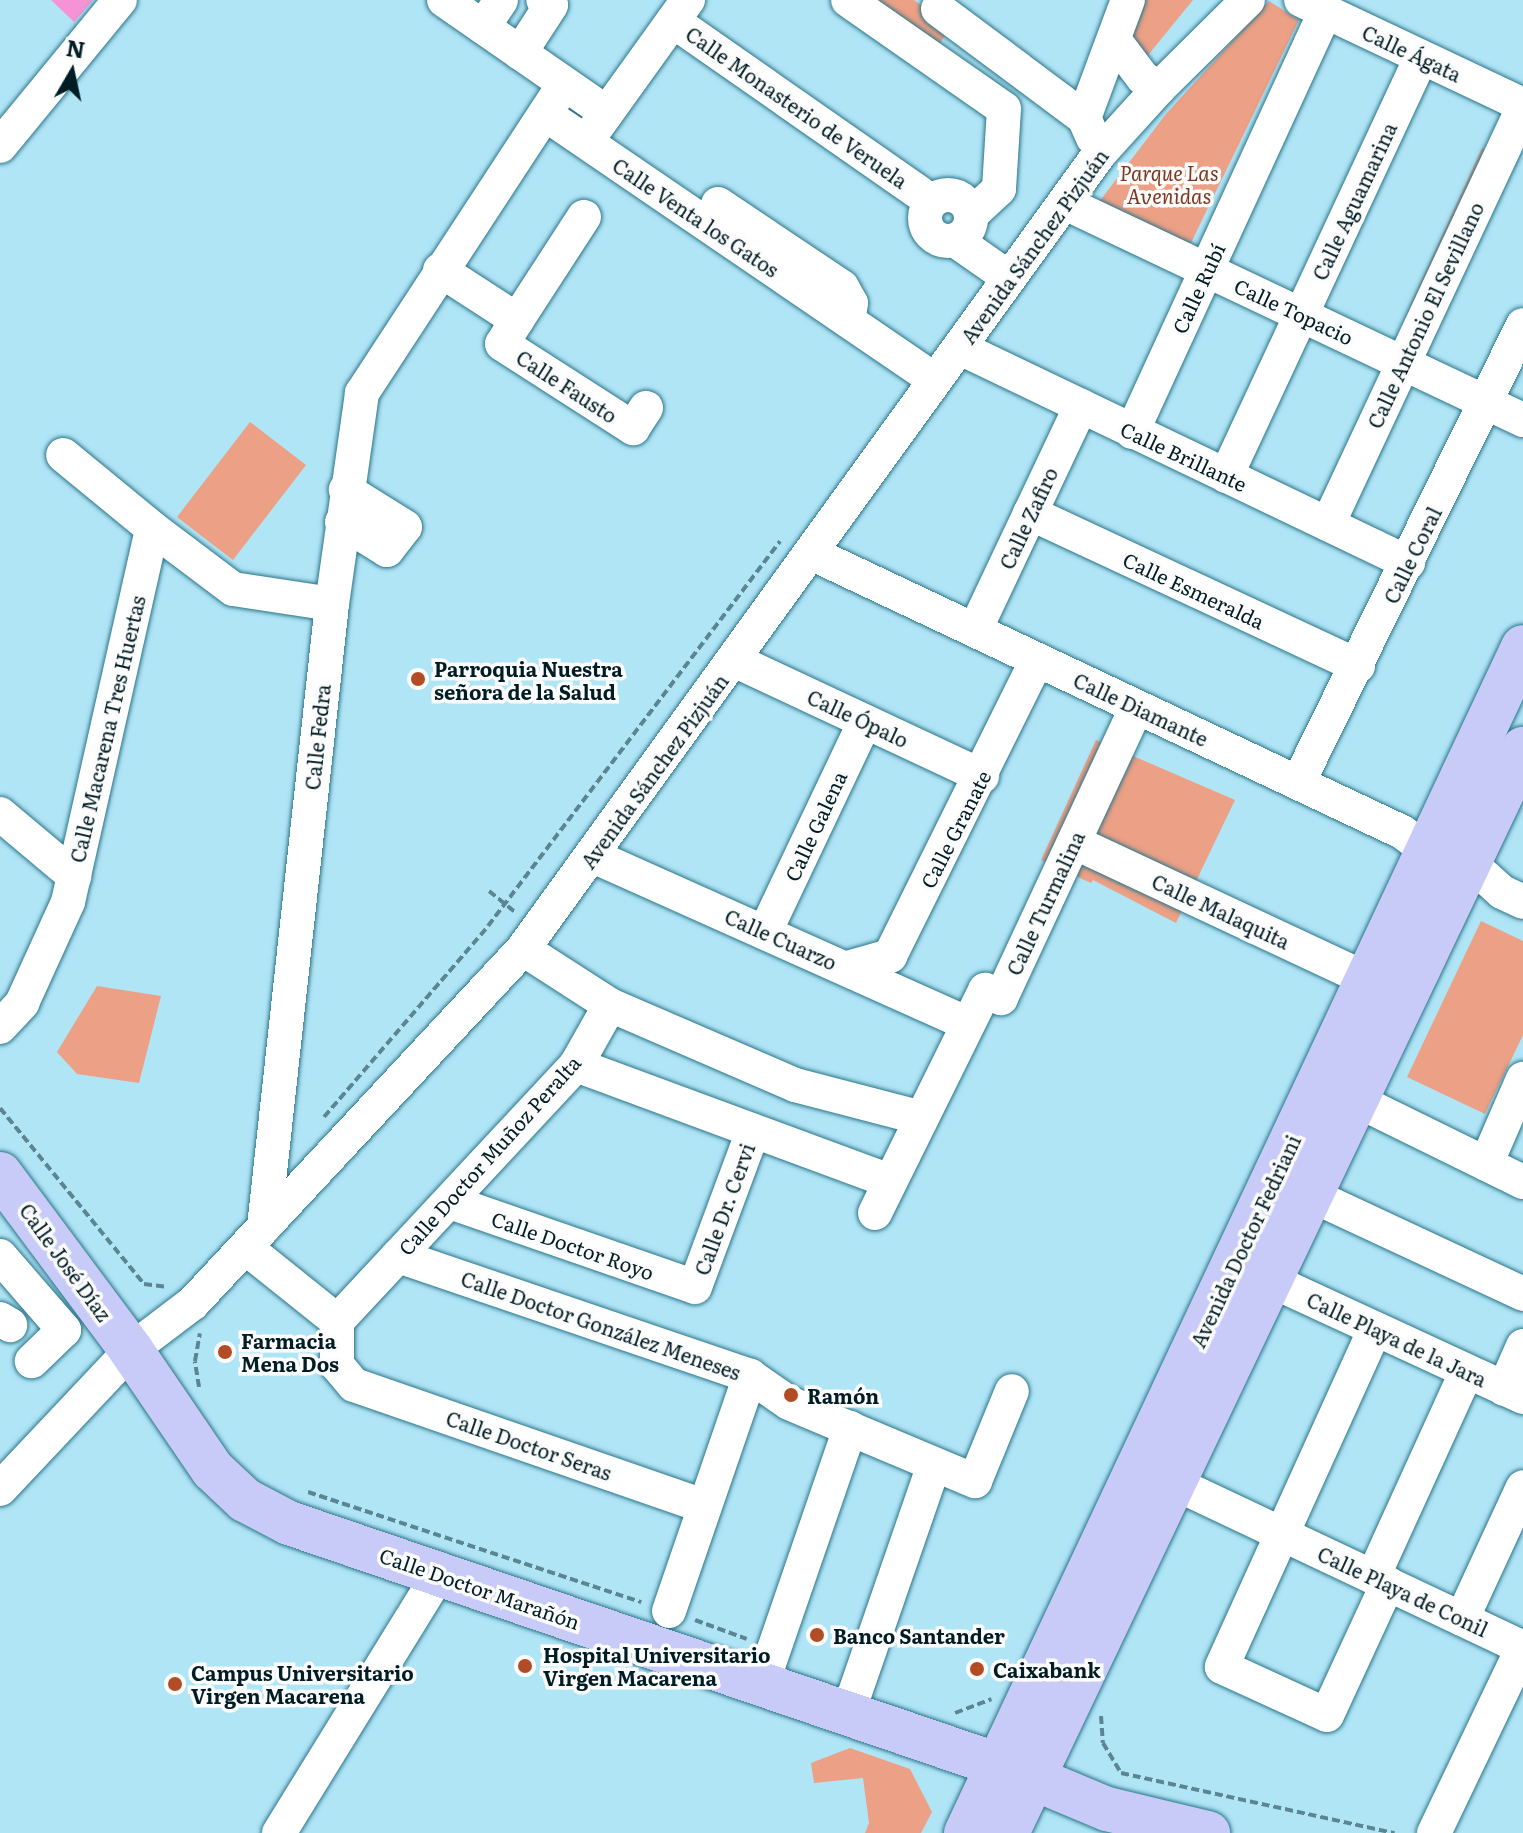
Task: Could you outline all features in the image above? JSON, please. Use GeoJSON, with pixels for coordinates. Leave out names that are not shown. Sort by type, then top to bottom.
{"type":"FeatureCollection","features":[{"type":"Feature","properties":{"kind":"main road","name":"Avenida Doctor Fedriani"},"geometry":{"type":"LineString","coordinates":[[1007,1833],[1015,1771],[1427,850],[1523,647]]}},
{"type":"Feature","properties":{"kind":"main road","name":"Avenida Doctor Fedriani"},"geometry":{"type":"LineString","coordinates":[[966,1833],[1015,1771],[1174,1483],[1523,749]]}},
{"type":"Feature","properties":{"kind":"main road","name":"Calle José Díaz"},"geometry":{"type":"LineString","coordinates":[[0,1174],[131,1350]]}},
{"type":"Feature","properties":{"kind":"main road","name":"Calle Doctor Marañón"},"geometry":{"type":"LineString","coordinates":[[131,1350],[213,1470],[245,1500],[289,1523],[439,1574],[760,1663],[848,1713],[1015,1771],[1107,1809],[1208,1833]]}},
{"type":"Feature","properties":{"kind":"street"},"geometry":{"type":"LineString","coordinates":[[0,146],[120,0]]}},
{"type":"Feature","properties":{"kind":"street","name":"Calle Venta los Gatos"},"geometry":{"type":"LineString","coordinates":[[444,0],[492,14],[520,53],[564,84],[597,126],[848,321],[935,380]]}},
{"type":"Feature","properties":{"kind":"street"},"geometry":{"type":"LineString","coordinates":[[520,53],[551,5],[543,0]]}},
{"type":"Feature","properties":{"kind":"street"},"geometry":{"type":"LineString","coordinates":[[848,0],[1004,109],[999,189],[963,228],[1009,278]]}},
{"type":"Feature","properties":{"kind":"street"},"geometry":{"type":"LineString","coordinates":[[1084,118],[1128,0]]}},
{"type":"Feature","properties":{"kind":"street","name":"Avenida Sánchez Pizjuán"},"geometry":{"type":"LineString","coordinates":[[0,1489],[131,1350],[193,1303],[255,1237],[593,856],[1100,153],[1159,88],[1248,0]]}},
{"type":"Feature","properties":{"kind":"street","name":"Calle Ágata"},"geometry":{"type":"LineString","coordinates":[[1313,6],[1523,106]]}},
{"type":"Feature","properties":{"kind":"street","name":"Calle Rubí"},"geometry":{"type":"LineString","coordinates":[[1132,432],[1206,270],[1313,6]]}},
{"type":"Feature","properties":{"kind":"street"},"geometry":{"type":"LineString","coordinates":[[938,9],[1084,118],[1100,153]]}},
{"type":"Feature","properties":{"kind":"street"},"geometry":{"type":"LineString","coordinates":[[597,126],[681,10]]}},
{"type":"Feature","properties":{"kind":"street","name":"Calle Monasterio de Veruela"},"geometry":{"type":"LineString","coordinates":[[681,10],[920,193]]}},
{"type":"Feature","properties":{"kind":"street"},"geometry":{"type":"LineString","coordinates":[[1115,41],[1143,78],[1159,88]]}},
{"type":"Feature","properties":{"kind":"street","name":"Calle Aguamarina"},"geometry":{"type":"LineString","coordinates":[[1226,476],[1421,57]]}},
{"type":"Feature","properties":{"kind":"street","name":"Calle Fedra"},"geometry":{"type":"LineString","coordinates":[[255,1237],[344,506],[362,393],[564,84]]}},
{"type":"Feature","properties":{"kind":"street","name":"Calle Antonio El Sevillano"},"geometry":{"type":"LineString","coordinates":[[1328,524],[1523,106]]}},
{"type":"Feature","properties":{"kind":"street","name":"Calle Venta los Gatos"},"geometry":{"type":"LineString","coordinates":[[545,114],[597,126]]}},
{"type":"Feature","properties":{"kind":"street","name":"Calle Topacio"},"geometry":{"type":"LineString","coordinates":[[1065,203],[1523,420]]}},
{"type":"Feature","properties":{"kind":"street"},"geometry":{"type":"LineString","coordinates":[[517,320],[584,217]]}},
{"type":"Feature","properties":{"kind":"street","name":"Calle Fausto"},"geometry":{"type":"LineString","coordinates":[[440,270],[517,320],[502,344],[633,428],[646,408]]}},
{"type":"Feature","properties":{"kind":"street","name":"Calle Coral"},"geometry":{"type":"LineString","coordinates":[[1298,783],[1523,325]]}},
{"type":"Feature","properties":{"kind":"street","name":"Calle Brillante"},"geometry":{"type":"LineString","coordinates":[[960,348],[1408,563]]}},
{"type":"Feature","properties":{"kind":"street","name":"Calle Zafiro"},"geometry":{"type":"LineString","coordinates":[[975,630],[1081,406]]}},
{"type":"Feature","properties":{"kind":"street"},"geometry":{"type":"LineString","coordinates":[[63,455],[233,589],[332,604]]}},
{"type":"Feature","properties":{"kind":"street","name":"Calle Esmeralda"},"geometry":{"type":"LineString","coordinates":[[1030,513],[1358,666]]}},
{"type":"Feature","properties":{"kind":"street","name":"Calle Macarena Tres Huertas"},"geometry":{"type":"LineString","coordinates":[[0,1027],[22,1003],[68,902],[152,528]]}},
{"type":"Feature","properties":{"kind":"street","name":"Calle Diamante"},"geometry":{"type":"LineString","coordinates":[[811,553],[1402,832],[1427,850],[1470,863]]}},
{"type":"Feature","properties":{"kind":"street","name":"Calle Ópalo"},"geometry":{"type":"LineString","coordinates":[[734,660],[982,776]]}},
{"type":"Feature","properties":{"kind":"street","name":"Calle Granate"},"geometry":{"type":"LineString","coordinates":[[847,968],[890,956],[1037,660]]}},
{"type":"Feature","properties":{"kind":"street","name":"Calle Turmalina"},"geometry":{"type":"LineString","coordinates":[[875,1213],[985,990],[1001,998],[1137,707]]}},
{"type":"Feature","properties":{"kind":"street","name":"Calle Galena"},"geometry":{"type":"LineString","coordinates":[[765,932],[865,721]]}},
{"type":"Feature","properties":{"kind":"street"},"geometry":{"type":"LineString","coordinates":[[0,814],[74,876]]}},
{"type":"Feature","properties":{"kind":"street","name":"Calle Malaquita"},"geometry":{"type":"LineString","coordinates":[[1074,842],[1369,980]]}},
{"type":"Feature","properties":{"kind":"street","name":"Calle Cuarzo"},"geometry":{"type":"LineString","coordinates":[[593,856],[967,1023]]}},
{"type":"Feature","properties":{"kind":"street"},"geometry":{"type":"LineString","coordinates":[[1470,863],[1502,892],[1523,902]]}},
{"type":"Feature","properties":{"kind":"street"},"geometry":{"type":"LineString","coordinates":[[523,934],[610,1005],[795,1085],[922,1118]]}},
{"type":"Feature","properties":{"kind":"street","name":"Calle Doctor Muñoz Peralta"},"geometry":{"type":"LineString","coordinates":[[337,1321],[576,1065],[610,1005]]}},
{"type":"Feature","properties":{"kind":"street"},"geometry":{"type":"LineString","coordinates":[[576,1065],[889,1181]]}},
{"type":"Feature","properties":{"kind":"street"},"geometry":{"type":"LineString","coordinates":[[1486,1164],[1523,1079]]}},
{"type":"Feature","properties":{"kind":"street"},"geometry":{"type":"LineString","coordinates":[[1356,1100],[1523,1182]]}},
{"type":"Feature","properties":{"kind":"street","name":"Calle Dr. Cervi"},"geometry":{"type":"LineString","coordinates":[[695,1287],[753,1131]]}},
{"type":"Feature","properties":{"kind":"street"},"geometry":{"type":"LineString","coordinates":[[1311,1195],[1523,1294]]}},
{"type":"Feature","properties":{"kind":"street","name":"Calle Doctor Royo"},"geometry":{"type":"LineString","coordinates":[[450,1202],[695,1287]]}},
{"type":"Feature","properties":{"kind":"street"},"geometry":{"type":"LineString","coordinates":[[255,1237],[337,1321]]}},
{"type":"Feature","properties":{"kind":"street"},"geometry":{"type":"LineString","coordinates":[[0,1256],[64,1330],[32,1361]]}},
{"type":"Feature","properties":{"kind":"street","name":"Calle Doctor González Meneses"},"geometry":{"type":"LineString","coordinates":[[398,1256],[750,1376],[789,1403],[975,1481],[1012,1391]]}},
{"type":"Feature","properties":{"kind":"street","name":"Calle Playa de la Jara"},"geometry":{"type":"LineString","coordinates":[[1270,1280],[1514,1393]]}},
{"type":"Feature","properties":{"kind":"street","name":"Calle Doctor Seras"},"geometry":{"type":"LineString","coordinates":[[337,1321],[337,1365],[354,1385],[704,1506]]}},
{"type":"Feature","properties":{"kind":"street"},"geometry":{"type":"LineString","coordinates":[[1375,1329],[1222,1667],[1327,1715],[1467,1371]]}},
{"type":"Feature","properties":{"kind":"street"},"geometry":{"type":"LineString","coordinates":[[1514,1393],[1523,1346]]}},
{"type":"Feature","properties":{"kind":"street"},"geometry":{"type":"LineString","coordinates":[[664,1610],[750,1376]]}},
{"type":"Feature","properties":{"kind":"street"},"geometry":{"type":"LineString","coordinates":[[760,1663],[850,1428]]}},
{"type":"Feature","properties":{"kind":"street"},"geometry":{"type":"LineString","coordinates":[[848,1713],[934,1464]]}},
{"type":"Feature","properties":{"kind":"street","name":"Calle Playa de Conil"},"geometry":{"type":"LineString","coordinates":[[1174,1483],[1523,1648],[1434,1833]]}},
{"type":"Feature","properties":{"kind":"street"},"geometry":{"type":"LineString","coordinates":[[1462,1619],[1523,1487]]}},
{"type":"Feature","properties":{"kind":"street"},"geometry":{"type":"LineString","coordinates":[[279,1833],[439,1574]]}},
{"type":"Feature","properties":{"kind":"path"},"geometry":{"type":"LineString","coordinates":[[322,1119],[505,903],[735,601]]}},
{"type":"Feature","properties":{"kind":"path"},"geometry":{"type":"LineString","coordinates":[[489,891],[505,903],[523,934]]}},
{"type":"Feature","properties":{"kind":"path"},"geometry":{"type":"LineString","coordinates":[[0,1108],[144,1284],[180,1289]]}},
{"type":"Feature","properties":{"kind":"path"},"geometry":{"type":"LineString","coordinates":[[201,1331],[195,1361],[202,1395]]}},
{"type":"Feature","properties":{"kind":"path"},"geometry":{"type":"LineString","coordinates":[[296,1491],[318,1493],[664,1610],[760,1663]]}},
{"type":"Feature","properties":{"kind":"path"},"geometry":{"type":"LineString","coordinates":[[946,1715],[974,1709],[1003,1693]]}},
{"type":"Feature","properties":{"kind":"path"},"geometry":{"type":"LineString","coordinates":[[1101,1713],[1103,1743],[1121,1773],[1395,1833]]}},
{"type":"Feature","properties":{"kind":"green space"},"geometry":{"type":"Polygon","coordinates":[[[871,0],[914,0],[952,27],[936,48],[871,0]]]}},
{"type":"Feature","properties":{"kind":"green space"},"geometry":{"type":"Polygon","coordinates":[[[1144,0],[1193,0],[1144,60],[1131,42],[1144,0]]]}},
{"type":"Feature","properties":{"kind":"green space","name":"Parque Las Avenidas"},"geometry":{"type":"Polygon","coordinates":[[[1269,1],[1299,20],[1188,249],[1099,202],[1166,114],[1269,1]]]}},
{"type":"Feature","properties":{"kind":"green space"},"geometry":{"type":"Polygon","coordinates":[[[1482,148],[1494,154],[1423,312],[1410,306],[1482,148]]]}},
{"type":"Feature","properties":{"kind":"green space"},"geometry":{"type":"Polygon","coordinates":[[[250,422],[306,465],[233,560],[177,517],[250,422]]]}},
{"type":"Feature","properties":{"kind":"green space"},"geometry":{"type":"Polygon","coordinates":[[[1096,740],[1235,800],[1176,923],[1093,880],[1091,883],[1041,860],[1096,740]]]}},
{"type":"Feature","properties":{"kind":"green space"},"geometry":{"type":"Polygon","coordinates":[[[1481,921],[1523,941],[1523,1035],[1485,1114],[1407,1077],[1481,921]]]}},
{"type":"Feature","properties":{"kind":"green space"},"geometry":{"type":"Polygon","coordinates":[[[97,986],[161,996],[139,1083],[77,1074],[57,1052],[97,986]]]}},
{"type":"Feature","properties":{"kind":"green space"},"geometry":{"type":"Polygon","coordinates":[[[850,1748],[910,1769],[932,1812],[921,1833],[865,1833],[869,1823],[863,1778],[814,1783],[811,1763],[850,1748]]]}},
{"type":"Feature","properties":{"kind":"shaded area"},"geometry":{"type":"Polygon","coordinates":[[[51,0],[93,0],[74,22],[51,0]]]}},
{"type":"Feature","properties":{"kind":"place","name":"Parroquia Nuestra señora de la Salud"},"geometry":{"type":"Point","coordinates":[418,679]}},
{"type":"Feature","properties":{"kind":"place","name":"Farmacia Mena Dos"},"geometry":{"type":"Point","coordinates":[225,1352]}},
{"type":"Feature","properties":{"kind":"place","name":"Ramón"},"geometry":{"type":"Point","coordinates":[791,1395]}},
{"type":"Feature","properties":{"kind":"place","name":"Banco Santander"},"geometry":{"type":"Point","coordinates":[817,1635]}},
{"type":"Feature","properties":{"kind":"place","name":"Hospital Universitario Virgen Macarena"},"geometry":{"type":"Point","coordinates":[525,1666]}},
{"type":"Feature","properties":{"kind":"place","name":"Caixabank"},"geometry":{"type":"Point","coordinates":[977,1669]}},
{"type":"Feature","properties":{"kind":"place","name":"Campus Universitario Virgen Macarena"},"geometry":{"type":"Point","coordinates":[175,1684]}}]}
